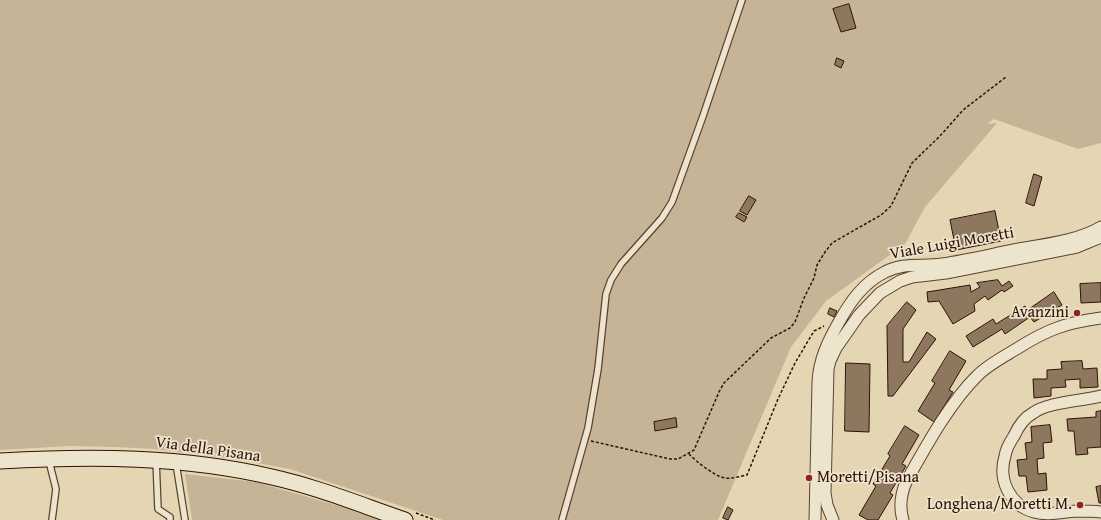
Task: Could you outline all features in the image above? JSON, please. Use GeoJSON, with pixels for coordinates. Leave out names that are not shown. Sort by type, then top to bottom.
{"type":"FeatureCollection","features":[{"type":"Feature","properties":{"kind":"main road","name":"Via della Pisana"},"geometry":{"type":"LineString","coordinates":[[0,461],[90,457],[156,460],[230,469],[280,478],[405,520]]}},
{"type":"Feature","properties":{"kind":"street","name":"Viale Luigi Moretti"},"geometry":{"type":"LineString","coordinates":[[815,520],[818,377],[823,354],[848,305],[862,288],[879,275],[898,266],[941,264],[1081,236],[1101,227]]}},
{"type":"Feature","properties":{"kind":"street","name":"Viale Luigi Moretti"},"geometry":{"type":"LineString","coordinates":[[833,520],[825,496],[828,370],[834,352],[865,308],[880,293],[893,284],[906,279],[946,273],[1077,247],[1101,237]]}},
{"type":"Feature","properties":{"kind":"street"},"geometry":{"type":"LineString","coordinates":[[852,325],[849,314],[856,304],[870,288],[898,266]]}},
{"type":"Feature","properties":{"kind":"street"},"geometry":{"type":"LineString","coordinates":[[903,520],[901,504],[902,494],[906,482],[949,410],[975,378],[992,364],[1042,334],[1070,323],[1101,318]]}},
{"type":"Feature","properties":{"kind":"street"},"geometry":{"type":"LineString","coordinates":[[1101,396],[1049,406],[1031,413],[1022,422],[1013,437],[1004,456],[1003,470],[1006,486],[1011,496],[1019,505],[1029,510],[1045,514],[1076,511],[1101,512]]}},
{"type":"Feature","properties":{"kind":"lane"},"geometry":{"type":"LineString","coordinates":[[562,520],[586,439],[593,401],[606,294],[611,280],[621,264],[662,218],[672,202],[742,0]]}},
{"type":"Feature","properties":{"kind":"lane"},"geometry":{"type":"LineString","coordinates":[[48,458],[56,489],[52,520]]}},
{"type":"Feature","properties":{"kind":"lane"},"geometry":{"type":"LineString","coordinates":[[156,460],[158,509],[170,517],[170,520]]}},
{"type":"Feature","properties":{"kind":"lane"},"geometry":{"type":"LineString","coordinates":[[176,462],[185,520]]}},
{"type":"Feature","properties":{"kind":"path"},"geometry":{"type":"LineString","coordinates":[[586,439],[670,459],[678,459],[694,450],[724,383],[771,338],[790,328],[795,322],[804,298],[814,278],[817,265],[832,243],[881,216],[891,206],[912,163],[940,136],[963,110],[1006,77]]}},
{"type":"Feature","properties":{"kind":"path"},"geometry":{"type":"LineString","coordinates":[[689,454],[714,473],[725,478],[747,475],[778,399],[795,363],[814,331],[825,326],[836,328]]}},
{"type":"Feature","properties":{"kind":"shaded area"},"geometry":{"type":"Polygon","coordinates":[[[0,0],[1101,0],[1101,143],[1078,149],[994,119],[987,124],[997,123],[925,207],[905,244],[826,301],[791,347],[718,520],[443,520],[290,469],[228,458],[154,449],[116,447],[70,446],[0,450],[0,0]]]}},
{"type":"Feature","properties":{"kind":"shaded area"},"geometry":{"type":"Polygon","coordinates":[[[185,474],[256,482],[339,506],[378,520],[192,520],[185,474]]]}},
{"type":"Feature","properties":{"kind":"building"},"geometry":{"type":"Polygon","coordinates":[[[849,4],[856,28],[841,32],[833,9],[849,4]]]}},
{"type":"Feature","properties":{"kind":"building"},"geometry":{"type":"Polygon","coordinates":[[[837,58],[844,61],[841,68],[835,65],[837,58]]]}},
{"type":"Feature","properties":{"kind":"building"},"geometry":{"type":"Polygon","coordinates":[[[1034,174],[1042,177],[1034,206],[1026,203],[1034,174]]]}},
{"type":"Feature","properties":{"kind":"building"},"geometry":{"type":"Polygon","coordinates":[[[749,196],[756,200],[747,215],[740,211],[749,196]]]}},
{"type":"Feature","properties":{"kind":"building"},"geometry":{"type":"Polygon","coordinates":[[[995,211],[1001,241],[956,250],[950,220],[995,211]]]}},
{"type":"Feature","properties":{"kind":"building"},"geometry":{"type":"Polygon","coordinates":[[[739,213],[747,217],[744,222],[736,217],[739,213]]]}},
{"type":"Feature","properties":{"kind":"building"},"geometry":{"type":"Polygon","coordinates":[[[998,280],[1002,286],[1009,281],[1013,286],[1004,292],[1002,290],[988,300],[985,296],[974,304],[975,311],[953,324],[939,301],[928,302],[927,292],[970,285],[971,292],[980,287],[977,283],[998,280]]]}},
{"type":"Feature","properties":{"kind":"building"},"geometry":{"type":"Polygon","coordinates":[[[1101,283],[1101,302],[1081,303],[1080,284],[1101,283]]]}},
{"type":"Feature","properties":{"kind":"building"},"geometry":{"type":"Polygon","coordinates":[[[1054,292],[1062,305],[1034,322],[1030,317],[1005,334],[1002,329],[973,347],[966,336],[993,319],[996,324],[1025,306],[1027,310],[1054,292]]]}},
{"type":"Feature","properties":{"kind":"building"},"geometry":{"type":"Polygon","coordinates":[[[907,302],[916,310],[903,329],[903,362],[909,362],[927,332],[936,339],[893,396],[888,396],[887,326],[907,302]]]}},
{"type":"Feature","properties":{"kind":"building"},"geometry":{"type":"Polygon","coordinates":[[[830,308],[837,311],[834,317],[828,314],[830,308]]]}},
{"type":"Feature","properties":{"kind":"building"},"geometry":{"type":"Polygon","coordinates":[[[950,351],[966,361],[949,390],[953,392],[934,422],[918,411],[935,383],[932,381],[950,351]]]}},
{"type":"Feature","properties":{"kind":"building"},"geometry":{"type":"Polygon","coordinates":[[[1082,361],[1083,369],[1097,368],[1098,387],[1080,388],[1080,379],[1065,380],[1066,387],[1051,388],[1051,396],[1034,398],[1033,379],[1047,379],[1047,370],[1062,369],[1061,362],[1082,361]]]}},
{"type":"Feature","properties":{"kind":"building"},"geometry":{"type":"Polygon","coordinates":[[[846,363],[870,364],[869,432],[845,431],[846,363]]]}},
{"type":"Feature","properties":{"kind":"building"},"geometry":{"type":"Polygon","coordinates":[[[1101,411],[1101,447],[1087,448],[1088,454],[1076,455],[1074,431],[1068,431],[1067,419],[1096,417],[1096,412],[1101,411]]]}},
{"type":"Feature","properties":{"kind":"building"},"geometry":{"type":"Polygon","coordinates":[[[676,418],[677,427],[655,431],[654,422],[676,418]]]}},
{"type":"Feature","properties":{"kind":"building"},"geometry":{"type":"Polygon","coordinates":[[[1050,425],[1052,442],[1043,443],[1044,458],[1037,459],[1038,474],[1046,473],[1047,490],[1028,492],[1026,476],[1019,476],[1017,460],[1027,459],[1025,443],[1032,442],[1031,427],[1050,425]]]}},
{"type":"Feature","properties":{"kind":"building"},"geometry":{"type":"Polygon","coordinates":[[[905,426],[919,435],[902,464],[906,466],[890,493],[893,495],[878,520],[868,520],[859,515],[876,486],[873,484],[890,456],[888,454],[905,426]]]}},
{"type":"Feature","properties":{"kind":"building"},"geometry":{"type":"Polygon","coordinates":[[[1101,486],[1101,503],[1099,503],[1096,487],[1101,486]]]}},
{"type":"Feature","properties":{"kind":"building"},"geometry":{"type":"Polygon","coordinates":[[[728,507],[733,510],[728,520],[723,518],[728,507]]]}},
{"type":"Feature","properties":{"kind":"place","name":"Avanzini"},"geometry":{"type":"Point","coordinates":[1077,313]}},
{"type":"Feature","properties":{"kind":"place","name":"Moretti/Pisana"},"geometry":{"type":"Point","coordinates":[809,478]}},
{"type":"Feature","properties":{"kind":"place","name":"Longhena/Moretti M."},"geometry":{"type":"Point","coordinates":[1080,505]}}]}
